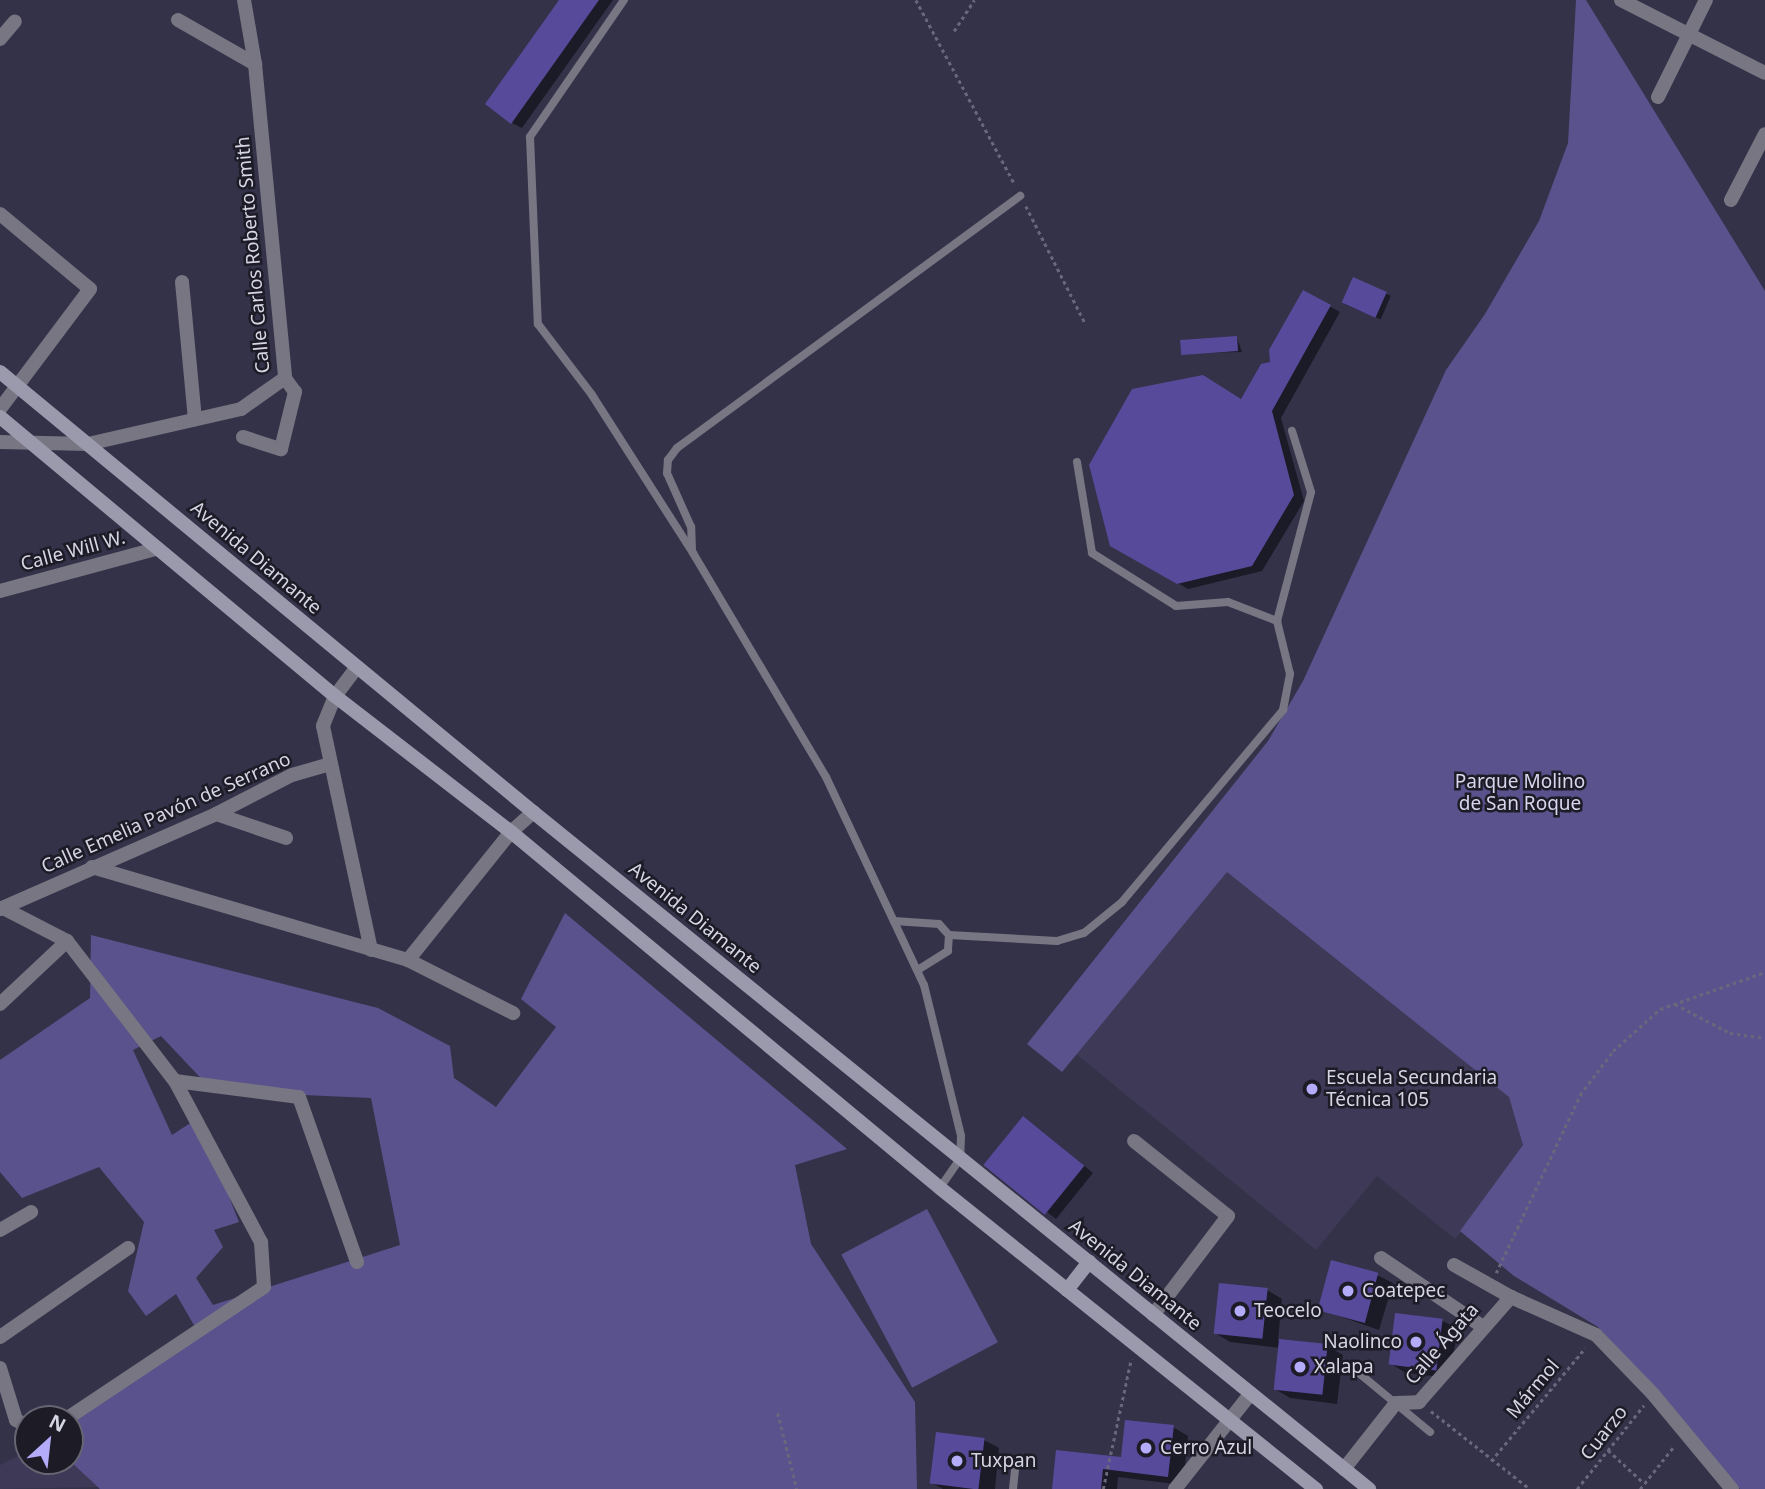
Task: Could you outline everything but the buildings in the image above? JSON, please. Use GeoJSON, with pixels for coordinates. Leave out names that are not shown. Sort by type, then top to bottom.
{"type":"FeatureCollection","features":[{"type":"Feature","properties":{"kind":"main road","name":"Avenida Diamante"},"geometry":{"type":"LineString","coordinates":[[0,372],[533,811],[1369,1489]]}},
{"type":"Feature","properties":{"kind":"main road"},"geometry":{"type":"LineString","coordinates":[[0,417],[335,696],[511,832],[940,1188],[1316,1489]]}},
{"type":"Feature","properties":{"kind":"main road"},"geometry":{"type":"LineString","coordinates":[[1068,1290],[1089,1262]]}},
{"type":"Feature","properties":{"kind":"street","name":"Calle Carlos Roberto Smith"},"geometry":{"type":"LineString","coordinates":[[0,442],[88,444],[241,409],[285,378],[255,64],[244,0]]}},
{"type":"Feature","properties":{"kind":"street"},"geometry":{"type":"LineString","coordinates":[[1620,0],[1765,74]]}},
{"type":"Feature","properties":{"kind":"street"},"geometry":{"type":"LineString","coordinates":[[1658,97],[1706,0]]}},
{"type":"Feature","properties":{"kind":"street"},"geometry":{"type":"LineString","coordinates":[[0,39],[15,20]]}},
{"type":"Feature","properties":{"kind":"street"},"geometry":{"type":"LineString","coordinates":[[178,20],[255,64]]}},
{"type":"Feature","properties":{"kind":"street"},"geometry":{"type":"LineString","coordinates":[[1731,200],[1765,134]]}},
{"type":"Feature","properties":{"kind":"street"},"geometry":{"type":"LineString","coordinates":[[0,214],[90,289],[0,409]]}},
{"type":"Feature","properties":{"kind":"street"},"geometry":{"type":"LineString","coordinates":[[182,282],[195,419]]}},
{"type":"Feature","properties":{"kind":"street"},"geometry":{"type":"LineString","coordinates":[[243,437],[281,449],[295,393],[285,378]]}},
{"type":"Feature","properties":{"kind":"street","name":"Calle Will W."},"geometry":{"type":"LineString","coordinates":[[0,591],[156,549]]}},
{"type":"Feature","properties":{"kind":"street"},"geometry":{"type":"LineString","coordinates":[[357,667],[335,696],[323,726],[328,765],[360,884],[371,950]]}},
{"type":"Feature","properties":{"kind":"street","name":"Calle Emelia Pavón de Serrano"},"geometry":{"type":"LineString","coordinates":[[1,908],[216,814],[292,775],[328,765]]}},
{"type":"Feature","properties":{"kind":"street"},"geometry":{"type":"LineString","coordinates":[[408,960],[511,832],[533,811]]}},
{"type":"Feature","properties":{"kind":"street"},"geometry":{"type":"LineString","coordinates":[[216,814],[286,838]]}},
{"type":"Feature","properties":{"kind":"street"},"geometry":{"type":"LineString","coordinates":[[92,866],[408,960],[513,1013]]}},
{"type":"Feature","properties":{"kind":"street"},"geometry":{"type":"LineString","coordinates":[[1,908],[67,941],[175,1081],[261,1242],[264,1287],[84,1407]]}},
{"type":"Feature","properties":{"kind":"street"},"geometry":{"type":"LineString","coordinates":[[0,1004],[67,941]]}},
{"type":"Feature","properties":{"kind":"street"},"geometry":{"type":"LineString","coordinates":[[175,1081],[299,1097],[357,1262]]}},
{"type":"Feature","properties":{"kind":"street"},"geometry":{"type":"LineString","coordinates":[[1134,1141],[1228,1216],[1153,1315]]}},
{"type":"Feature","properties":{"kind":"street"},"geometry":{"type":"LineString","coordinates":[[0,1230],[31,1212]]}},
{"type":"Feature","properties":{"kind":"street"},"geometry":{"type":"LineString","coordinates":[[0,1337],[128,1248]]}},
{"type":"Feature","properties":{"kind":"street"},"geometry":{"type":"LineString","coordinates":[[1381,1258],[1482,1326]]}},
{"type":"Feature","properties":{"kind":"street"},"geometry":{"type":"LineString","coordinates":[[1454,1265],[1511,1297],[1596,1335],[1653,1394],[1732,1489]]}},
{"type":"Feature","properties":{"kind":"street","name":"Calle Ágata"},"geometry":{"type":"LineString","coordinates":[[1396,1403],[1419,1402],[1482,1326],[1511,1297]]}},
{"type":"Feature","properties":{"kind":"street"},"geometry":{"type":"LineString","coordinates":[[0,1368],[14,1414]]}},
{"type":"Feature","properties":{"kind":"street"},"geometry":{"type":"LineString","coordinates":[[1175,1489],[1251,1394]]}},
{"type":"Feature","properties":{"kind":"street"},"geometry":{"type":"LineString","coordinates":[[1344,1469],[1396,1403]]}},
{"type":"Feature","properties":{"kind":"lane"},"geometry":{"type":"LineString","coordinates":[[624,0],[530,137],[538,324],[592,395],[693,553],[826,777],[917,970],[961,1136],[960,1159],[940,1188]]}},
{"type":"Feature","properties":{"kind":"lane"},"geometry":{"type":"LineString","coordinates":[[693,553],[691,527],[667,474],[668,460],[677,448],[1020,196]]}},
{"type":"Feature","properties":{"kind":"lane"},"geometry":{"type":"LineString","coordinates":[[894,921],[939,924],[949,935],[1057,941],[1084,933],[1122,902],[1283,710],[1290,674],[1277,621],[1311,492],[1292,431]]}},
{"type":"Feature","properties":{"kind":"lane"},"geometry":{"type":"LineString","coordinates":[[1077,462],[1092,553],[1176,606],[1228,602],[1277,621]]}},
{"type":"Feature","properties":{"kind":"lane"},"geometry":{"type":"LineString","coordinates":[[917,970],[948,951],[949,935]]}},
{"type":"Feature","properties":{"kind":"lane"},"geometry":{"type":"LineString","coordinates":[[1360,1374],[1430,1432]]}},
{"type":"Feature","properties":{"kind":"lane"},"geometry":{"type":"LineString","coordinates":[[1013,1489],[1015,1470]]}},
{"type":"Feature","properties":{"kind":"path"},"geometry":{"type":"LineString","coordinates":[[916,0],[923,2],[1086,324]]}},
{"type":"Feature","properties":{"kind":"path"},"geometry":{"type":"LineString","coordinates":[[954,30],[974,0]]}},
{"type":"Feature","properties":{"kind":"path"},"geometry":{"type":"LineString","coordinates":[[1490,1285],[1580,1095],[1613,1051],[1660,1009],[1765,972]]}},
{"type":"Feature","properties":{"kind":"path"},"geometry":{"type":"LineString","coordinates":[[1675,1004],[1730,1033],[1765,1038]]}},
{"type":"Feature","properties":{"kind":"path","name":"Mármol"},"geometry":{"type":"LineString","coordinates":[[1491,1461],[1596,1335]]}},
{"type":"Feature","properties":{"kind":"path"},"geometry":{"type":"LineString","coordinates":[[1103,1489],[1134,1343]]}},
{"type":"Feature","properties":{"kind":"path","name":"Cuarzo"},"geometry":{"type":"LineString","coordinates":[[1577,1489],[1653,1394]]}},
{"type":"Feature","properties":{"kind":"path"},"geometry":{"type":"LineString","coordinates":[[1419,1402],[1530,1489]]}},
{"type":"Feature","properties":{"kind":"path"},"geometry":{"type":"LineString","coordinates":[[778,1413],[797,1489]]}},
{"type":"Feature","properties":{"kind":"path"},"geometry":{"type":"LineString","coordinates":[[1640,1489],[1686,1432]]}},
{"type":"Feature","properties":{"kind":"path"},"geometry":{"type":"LineString","coordinates":[[1608,1450],[1644,1483]]}},
{"type":"Feature","properties":{"kind":"shaded area","name":"Escuela Secundaria Técnica 105"},"geometry":{"type":"Polygon","coordinates":[[[1231,865],[1549,1123],[1455,1239],[1377,1176],[1316,1250],[1076,1054],[1231,865]]]}},
{"type":"Feature","properties":{"kind":"shaded area"},"geometry":{"type":"Polygon","coordinates":[[[14,1458],[14,1475],[84,1475],[84,1472],[103,1487],[0,1489],[0,1465],[14,1458]]]}},
{"type":"Feature","properties":{"kind":"green space","name":"Parque Molino de San Roque"},"geometry":{"type":"Polygon","coordinates":[[[1576,0],[1586,0],[1765,291],[1765,1489],[1740,1489],[1598,1327],[1514,1276],[1460,1231],[1523,1145],[1509,1097],[1227,872],[1062,1072],[1027,1044],[1268,741],[1303,681],[1446,370],[1485,314],[1539,221],[1568,143],[1576,0]]]}},
{"type":"Feature","properties":{"kind":"green space"},"geometry":{"type":"Polygon","coordinates":[[[565,913],[847,1149],[795,1165],[811,1244],[915,1402],[917,1489],[100,1489],[84,1474],[84,1412],[195,1327],[176,1294],[146,1316],[128,1291],[144,1222],[99,1167],[22,1198],[0,1172],[0,1060],[90,998],[91,935],[378,1008],[450,1046],[454,1078],[496,1107],[556,1027],[521,999],[565,913]],[[161,1036],[133,1050],[172,1135],[198,1118],[239,1222],[214,1230],[223,1247],[196,1278],[213,1305],[400,1245],[371,1098],[213,1091],[161,1036]]]}},
{"type":"Feature","properties":{"kind":"green space"},"geometry":{"type":"Polygon","coordinates":[[[927,1209],[998,1342],[912,1388],[841,1255],[927,1209]]]}},
{"type":"Feature","properties":{"kind":"place","name":"Escuela Secundaria Técnica 105"},"geometry":{"type":"Point","coordinates":[1312,1089]}},
{"type":"Feature","properties":{"kind":"place","name":"Coatepec"},"geometry":{"type":"Point","coordinates":[1348,1291]}},
{"type":"Feature","properties":{"kind":"place","name":"Teocelo"},"geometry":{"type":"Point","coordinates":[1240,1311]}},
{"type":"Feature","properties":{"kind":"place","name":"Naolinco"},"geometry":{"type":"Point","coordinates":[1416,1342]}},
{"type":"Feature","properties":{"kind":"place","name":"Xalapa"},"geometry":{"type":"Point","coordinates":[1300,1367]}},
{"type":"Feature","properties":{"kind":"place","name":"Cerro Azul"},"geometry":{"type":"Point","coordinates":[1146,1448]}},
{"type":"Feature","properties":{"kind":"place","name":"Tuxpan"},"geometry":{"type":"Point","coordinates":[957,1461]}}]}
